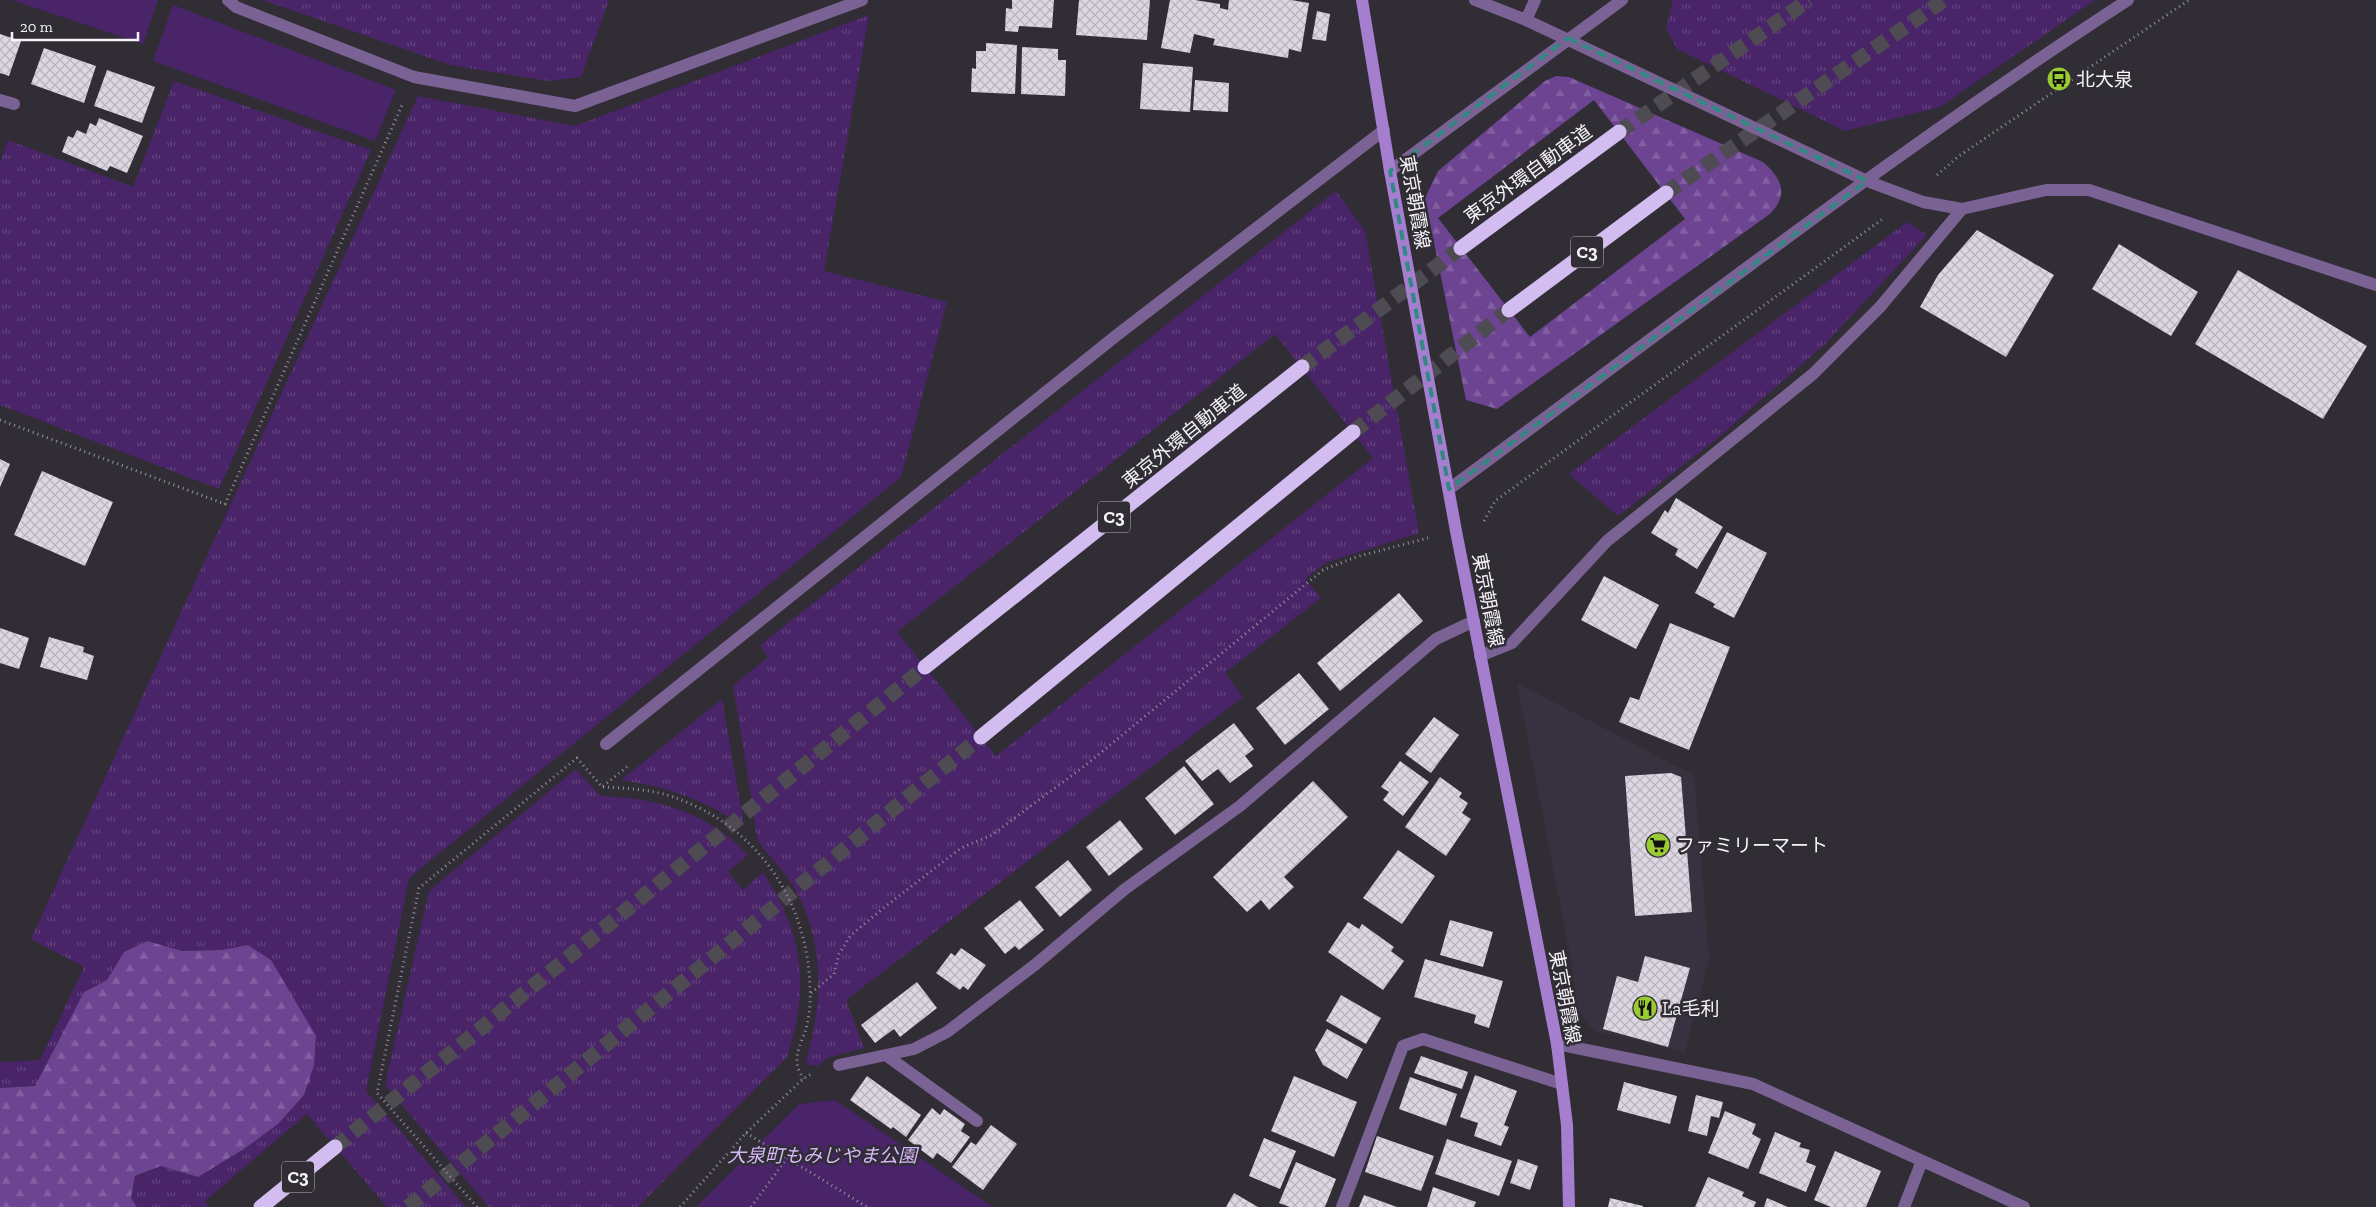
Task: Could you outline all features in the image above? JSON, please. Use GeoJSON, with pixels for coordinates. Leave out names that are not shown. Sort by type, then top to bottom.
{"type":"FeatureCollection","features":[{"type":"Feature","properties":{"kind":"highway","name":"東京外環自動車道"},"geometry":{"type":"LineString","coordinates":[[1461,248],[1618,132]]}},
{"type":"Feature","properties":{"kind":"highway","name":"C3"},"geometry":{"type":"LineString","coordinates":[[1509,310],[1666,193]]}},
{"type":"Feature","properties":{"kind":"highway","name":"東京外環自動車道"},"geometry":{"type":"LineString","coordinates":[[926,667],[1302,367]]}},
{"type":"Feature","properties":{"kind":"highway"},"geometry":{"type":"LineString","coordinates":[[981,737],[1353,432]]}},
{"type":"Feature","properties":{"kind":"highway","name":"C3"},"geometry":{"type":"LineString","coordinates":[[261,1207],[335,1147]]}},
{"type":"Feature","properties":{"kind":"main road","name":"東京朝霞線"},"geometry":{"type":"LineString","coordinates":[[1362,0],[1390,171],[1448,489],[1557,1044],[1567,1125],[1569,1207]]}},
{"type":"Feature","properties":{"kind":"street"},"geometry":{"type":"LineString","coordinates":[[228,0],[236,7],[414,78],[575,106],[862,0]]}},
{"type":"Feature","properties":{"kind":"street"},"geometry":{"type":"LineString","coordinates":[[1475,0],[1568,38],[1867,181],[1912,198],[1962,209],[2046,190],[2089,190],[2376,285]]}},
{"type":"Feature","properties":{"kind":"street"},"geometry":{"type":"LineString","coordinates":[[1526,20],[1535,0]]}},
{"type":"Feature","properties":{"kind":"street"},"geometry":{"type":"LineString","coordinates":[[1390,171],[1622,0]]}},
{"type":"Feature","properties":{"kind":"street"},"geometry":{"type":"LineString","coordinates":[[1448,489],[1867,181],[2048,52],[2128,0]]}},
{"type":"Feature","properties":{"kind":"street"},"geometry":{"type":"LineString","coordinates":[[0,100],[14,104]]}},
{"type":"Feature","properties":{"kind":"street"},"geometry":{"type":"LineString","coordinates":[[606,744],[1117,334],[1384,130]]}},
{"type":"Feature","properties":{"kind":"street"},"geometry":{"type":"LineString","coordinates":[[1480,656],[1512,643],[1607,541],[1813,374],[1880,307],[1962,209]]}},
{"type":"Feature","properties":{"kind":"street"},"geometry":{"type":"LineString","coordinates":[[840,1065],[887,1056],[922,1044],[947,1032],[978,1010],[1126,889],[1240,806],[1436,639],[1474,621]]}},
{"type":"Feature","properties":{"kind":"street"},"geometry":{"type":"LineString","coordinates":[[1342,1207],[1403,1046],[1423,1039],[1562,1084]]}},
{"type":"Feature","properties":{"kind":"street"},"geometry":{"type":"LineString","coordinates":[[1557,1044],[1753,1084],[2024,1207]]}},
{"type":"Feature","properties":{"kind":"street"},"geometry":{"type":"LineString","coordinates":[[887,1056],[977,1121]]}},
{"type":"Feature","properties":{"kind":"street"},"geometry":{"type":"LineString","coordinates":[[1904,1207],[1922,1161]]}},
{"type":"Feature","properties":{"kind":"path"},"geometry":{"type":"LineString","coordinates":[[1481,526],[1495,501],[1912,198],[1959,156],[2189,0]]}},
{"type":"Feature","properties":{"kind":"path"},"geometry":{"type":"LineString","coordinates":[[0,420],[225,504],[414,78]]}},
{"type":"Feature","properties":{"kind":"path"},"geometry":{"type":"LineString","coordinates":[[811,994],[834,974],[839,954],[851,935],[886,906],[961,848],[992,835],[1087,764],[1323,570],[1356,557],[1431,537]]}},
{"type":"Feature","properties":{"kind":"path"},"geometry":{"type":"LineString","coordinates":[[477,1207],[377,1093],[419,888],[577,758],[602,787],[634,789],[666,795],[688,803],[723,822],[748,842],[769,865],[788,894],[801,926],[809,960],[811,994],[806,1028],[796,1060],[803,1079]]}},
{"type":"Feature","properties":{"kind":"path"},"geometry":{"type":"LineString","coordinates":[[602,787],[632,764]]}},
{"type":"Feature","properties":{"kind":"path"},"geometry":{"type":"LineString","coordinates":[[680,1207],[746,1133],[803,1079],[809,1074],[840,1065]]}},
{"type":"Feature","properties":{"kind":"path"},"geometry":{"type":"LineString","coordinates":[[746,1133],[868,1207]]}},
{"type":"Feature","properties":{"kind":"path"},"geometry":{"type":"LineString","coordinates":[[752,1207],[787,1158]]}},
{"type":"Feature","properties":{"kind":"highlighted area"},"geometry":{"type":"Polygon","coordinates":[[[1568,38],[1867,181],[1449,489],[1390,171],[1568,38]]]}},
{"type":"Feature","properties":{"kind":"shaded area"},"geometry":{"type":"Polygon","coordinates":[[[1517,683],[1694,775],[1709,959],[1685,1052],[1594,1031],[1576,1009],[1572,965],[1517,683]]]}},
{"type":"Feature","properties":{"kind":"green space"},"geometry":{"type":"Polygon","coordinates":[[[11,0],[158,0],[143,44],[11,0]]]}},
{"type":"Feature","properties":{"kind":"green space"},"geometry":{"type":"Polygon","coordinates":[[[263,0],[609,0],[581,77],[548,81],[450,65],[263,0]]]}},
{"type":"Feature","properties":{"kind":"green space"},"geometry":{"type":"Polygon","coordinates":[[[1673,0],[2095,0],[1940,107],[1845,131],[1677,49],[1666,28],[1673,0]]]}},
{"type":"Feature","properties":{"kind":"green space"},"geometry":{"type":"Polygon","coordinates":[[[173,5],[396,90],[375,141],[153,61],[173,5]]]}},
{"type":"Feature","properties":{"kind":"green space"},"geometry":{"type":"Polygon","coordinates":[[[869,15],[824,271],[947,302],[901,477],[409,878],[366,1091],[466,1207],[387,1207],[307,1114],[205,1201],[209,1207],[137,1207],[131,1198],[135,1177],[161,1166],[198,1177],[244,1149],[278,1124],[304,1095],[291,996],[271,960],[248,945],[222,950],[182,951],[147,941],[124,952],[107,980],[84,992],[35,1086],[0,1088],[0,1062],[40,1060],[84,967],[31,939],[418,96],[575,126],[869,15]]]}},
{"type":"Feature","properties":{"kind":"green space"},"geometry":{"type":"Polygon","coordinates":[[[1556,76],[1569,77],[1763,162],[1779,181],[1781,187],[1780,200],[1770,214],[1497,409],[1466,400],[1425,198],[1438,171],[1545,81],[1556,76]],[[1594,100],[1438,218],[1530,337],[1685,219],[1594,100]]]}},
{"type":"Feature","properties":{"kind":"green space"},"geometry":{"type":"Polygon","coordinates":[[[174,81],[371,150],[219,489],[0,405],[0,163],[8,140],[133,187],[174,81]]]}},
{"type":"Feature","properties":{"kind":"green space"},"geometry":{"type":"Polygon","coordinates":[[[1336,191],[1365,231],[1419,533],[1325,563],[1305,579],[1321,598],[1225,673],[1243,697],[846,1000],[864,1048],[830,1057],[817,1066],[809,1065],[806,1061],[816,1015],[818,992],[815,947],[802,903],[791,882],[758,840],[733,686],[768,657],[760,645],[1336,191]],[[1275,334],[897,632],[996,756],[1373,458],[1275,334]]]}},
{"type":"Feature","properties":{"kind":"green space"},"geometry":{"type":"Polygon","coordinates":[[[1907,222],[1927,235],[1824,345],[1718,438],[1618,516],[1569,474],[1907,222]]]}},
{"type":"Feature","properties":{"kind":"green space"},"geometry":{"type":"Polygon","coordinates":[[[722,699],[744,826],[686,796],[655,786],[621,780],[722,699]]]}},
{"type":"Feature","properties":{"kind":"green space"},"geometry":{"type":"Polygon","coordinates":[[[576,769],[600,796],[642,800],[680,810],[716,828],[748,855],[728,872],[743,890],[763,872],[777,895],[795,940],[799,962],[799,1007],[787,1057],[638,1207],[489,1207],[385,1085],[429,891],[576,769]]]}},
{"type":"Feature","properties":{"kind":"green space"},"geometry":{"type":"Polygon","coordinates":[[[147,941],[182,951],[222,950],[248,945],[271,960],[316,1036],[314,1065],[304,1095],[278,1124],[244,1149],[198,1177],[161,1166],[135,1176],[131,1198],[137,1207],[0,1207],[0,1088],[35,1086],[84,992],[107,980],[124,952],[147,941]]]}},
{"type":"Feature","properties":{"kind":"green space","name":"大泉町もみじやま公園"},"geometry":{"type":"Polygon","coordinates":[[[835,1100],[993,1207],[696,1207],[799,1104],[835,1100]]]}},
{"type":"Feature","properties":{"kind":"building"},"geometry":{"type":"Polygon","coordinates":[[[1012,0],[1054,0],[1052,28],[1019,26],[1018,32],[1005,31],[1006,8],[1012,9],[1012,0]]]}},
{"type":"Feature","properties":{"kind":"building"},"geometry":{"type":"Polygon","coordinates":[[[1079,0],[1150,0],[1147,40],[1076,35],[1079,0]]]}},
{"type":"Feature","properties":{"kind":"building"},"geometry":{"type":"Polygon","coordinates":[[[1170,0],[1195,0],[1220,4],[1220,8],[1228,10],[1229,0],[1291,0],[1309,3],[1301,52],[1289,49],[1288,58],[1213,45],[1215,39],[1194,34],[1190,53],[1161,48],[1170,0]]]}},
{"type":"Feature","properties":{"kind":"building"},"geometry":{"type":"Polygon","coordinates":[[[1317,11],[1330,14],[1326,41],[1312,39],[1317,11]]]}},
{"type":"Feature","properties":{"kind":"building"},"geometry":{"type":"Polygon","coordinates":[[[0,34],[21,41],[9,76],[0,73],[0,34]]]}},
{"type":"Feature","properties":{"kind":"building"},"geometry":{"type":"Polygon","coordinates":[[[986,43],[1017,45],[1015,94],[971,92],[972,68],[976,69],[976,51],[986,51],[986,43]]]}},
{"type":"Feature","properties":{"kind":"building"},"geometry":{"type":"Polygon","coordinates":[[[1022,47],[1058,49],[1058,60],[1066,60],[1065,96],[1021,94],[1022,47]]]}},
{"type":"Feature","properties":{"kind":"building"},"geometry":{"type":"Polygon","coordinates":[[[44,48],[96,66],[84,103],[31,84],[44,48]]]}},
{"type":"Feature","properties":{"kind":"building"},"geometry":{"type":"Polygon","coordinates":[[[1143,63],[1193,67],[1190,112],[1140,109],[1143,63]]]}},
{"type":"Feature","properties":{"kind":"building"},"geometry":{"type":"Polygon","coordinates":[[[107,70],[155,87],[142,123],[94,106],[107,70]]]}},
{"type":"Feature","properties":{"kind":"building"},"geometry":{"type":"Polygon","coordinates":[[[1195,80],[1229,83],[1228,112],[1193,110],[1195,80]]]}},
{"type":"Feature","properties":{"kind":"building"},"geometry":{"type":"Polygon","coordinates":[[[99,118],[143,136],[127,173],[110,166],[107,171],[62,152],[68,136],[73,138],[77,130],[86,134],[90,123],[96,126],[99,118]]]}},
{"type":"Feature","properties":{"kind":"building"},"geometry":{"type":"Polygon","coordinates":[[[1977,230],[2054,275],[2006,357],[1920,307],[1938,275],[1977,230]]]}},
{"type":"Feature","properties":{"kind":"building"},"geometry":{"type":"Polygon","coordinates":[[[2119,244],[2198,292],[2171,336],[2092,289],[2119,244]]]}},
{"type":"Feature","properties":{"kind":"building"},"geometry":{"type":"Polygon","coordinates":[[[2238,270],[2367,346],[2323,419],[2195,344],[2238,270]]]}},
{"type":"Feature","properties":{"kind":"building"},"geometry":{"type":"Polygon","coordinates":[[[0,459],[10,464],[0,487],[0,459]]]}},
{"type":"Feature","properties":{"kind":"building"},"geometry":{"type":"Polygon","coordinates":[[[42,471],[113,502],[85,566],[14,535],[42,471]]]}},
{"type":"Feature","properties":{"kind":"building"},"geometry":{"type":"Polygon","coordinates":[[[1676,498],[1723,527],[1697,569],[1675,555],[1678,549],[1651,533],[1665,510],[1668,513],[1676,498]]]}},
{"type":"Feature","properties":{"kind":"building"},"geometry":{"type":"Polygon","coordinates":[[[1727,532],[1767,553],[1734,618],[1713,607],[1715,604],[1695,593],[1727,532]]]}},
{"type":"Feature","properties":{"kind":"building"},"geometry":{"type":"Polygon","coordinates":[[[1604,576],[1659,605],[1636,649],[1581,620],[1604,576]]]}},
{"type":"Feature","properties":{"kind":"building"},"geometry":{"type":"Polygon","coordinates":[[[1399,593],[1423,621],[1340,691],[1317,663],[1399,593]]]}},
{"type":"Feature","properties":{"kind":"building"},"geometry":{"type":"Polygon","coordinates":[[[1670,623],[1730,647],[1689,750],[1619,722],[1630,697],[1639,700],[1670,623]]]}},
{"type":"Feature","properties":{"kind":"building"},"geometry":{"type":"Polygon","coordinates":[[[0,628],[29,638],[19,669],[0,663],[0,628]]]}},
{"type":"Feature","properties":{"kind":"building"},"geometry":{"type":"Polygon","coordinates":[[[49,637],[84,647],[83,652],[94,656],[87,680],[40,667],[49,637]]]}},
{"type":"Feature","properties":{"kind":"building"},"geometry":{"type":"Polygon","coordinates":[[[1299,673],[1329,709],[1285,745],[1256,708],[1299,673]]]}},
{"type":"Feature","properties":{"kind":"building"},"geometry":{"type":"Polygon","coordinates":[[[1434,717],[1459,735],[1431,773],[1405,754],[1434,717]]]}},
{"type":"Feature","properties":{"kind":"building"},"geometry":{"type":"Polygon","coordinates":[[[1234,723],[1254,749],[1245,756],[1253,766],[1230,783],[1218,769],[1202,781],[1185,761],[1234,723]]]}},
{"type":"Feature","properties":{"kind":"building"},"geometry":{"type":"Polygon","coordinates":[[[1400,761],[1429,782],[1403,816],[1383,800],[1389,792],[1381,787],[1400,761]]]}},
{"type":"Feature","properties":{"kind":"building"},"geometry":{"type":"Polygon","coordinates":[[[1184,766],[1214,804],[1175,835],[1145,798],[1184,766]]]}},
{"type":"Feature","properties":{"kind":"building","name":"ファミリーマート"},"geometry":{"type":"Polygon","coordinates":[[[1671,773],[1681,777],[1692,912],[1635,916],[1625,776],[1671,773]]]}},
{"type":"Feature","properties":{"kind":"building"},"geometry":{"type":"Polygon","coordinates":[[[1440,777],[1462,793],[1459,797],[1468,803],[1462,813],[1471,819],[1446,856],[1405,827],[1440,777]]]}},
{"type":"Feature","properties":{"kind":"building"},"geometry":{"type":"Polygon","coordinates":[[[1313,781],[1348,817],[1284,877],[1294,887],[1269,910],[1261,900],[1247,912],[1213,877],[1313,781]]]}},
{"type":"Feature","properties":{"kind":"building"},"geometry":{"type":"Polygon","coordinates":[[[1120,820],[1143,849],[1109,876],[1086,847],[1120,820]]]}},
{"type":"Feature","properties":{"kind":"building"},"geometry":{"type":"Polygon","coordinates":[[[1398,850],[1435,876],[1402,924],[1363,898],[1398,850]]]}},
{"type":"Feature","properties":{"kind":"building"},"geometry":{"type":"Polygon","coordinates":[[[1068,860],[1092,890],[1060,917],[1035,887],[1068,860]]]}},
{"type":"Feature","properties":{"kind":"building"},"geometry":{"type":"Polygon","coordinates":[[[1020,900],[1044,930],[1019,950],[1015,946],[1005,954],[984,928],[1020,900]]]}},
{"type":"Feature","properties":{"kind":"building"},"geometry":{"type":"Polygon","coordinates":[[[1450,920],[1493,932],[1483,967],[1440,955],[1450,920]]]}},
{"type":"Feature","properties":{"kind":"building"},"geometry":{"type":"Polygon","coordinates":[[[1348,922],[1359,929],[1362,924],[1394,947],[1391,951],[1404,961],[1383,990],[1328,952],[1348,922]]]}},
{"type":"Feature","properties":{"kind":"building"},"geometry":{"type":"Polygon","coordinates":[[[961,948],[986,965],[968,990],[963,986],[960,990],[936,973],[951,953],[955,956],[961,948]]]}},
{"type":"Feature","properties":{"kind":"building"},"geometry":{"type":"Polygon","coordinates":[[[1645,956],[1690,968],[1668,1047],[1603,1029],[1617,976],[1638,982],[1645,956]]]}},
{"type":"Feature","properties":{"kind":"building"},"geometry":{"type":"Polygon","coordinates":[[[1425,959],[1503,981],[1489,1028],[1474,1023],[1476,1015],[1414,997],[1425,959]]]}},
{"type":"Feature","properties":{"kind":"building"},"geometry":{"type":"Polygon","coordinates":[[[917,982],[937,1008],[900,1037],[894,1029],[875,1043],[861,1025],[917,982]]]}},
{"type":"Feature","properties":{"kind":"building"},"geometry":{"type":"Polygon","coordinates":[[[1341,995],[1381,1018],[1366,1044],[1326,1021],[1341,995]]]}},
{"type":"Feature","properties":{"kind":"building"},"geometry":{"type":"Polygon","coordinates":[[[1327,1029],[1363,1049],[1347,1079],[1323,1065],[1315,1050],[1327,1029]]]}},
{"type":"Feature","properties":{"kind":"building"},"geometry":{"type":"Polygon","coordinates":[[[1421,1056],[1468,1072],[1462,1089],[1414,1073],[1421,1056]]]}},
{"type":"Feature","properties":{"kind":"building"},"geometry":{"type":"Polygon","coordinates":[[[1475,1075],[1517,1091],[1504,1125],[1509,1127],[1501,1146],[1474,1136],[1478,1123],[1460,1117],[1475,1075]]]}},
{"type":"Feature","properties":{"kind":"building"},"geometry":{"type":"Polygon","coordinates":[[[867,1076],[921,1115],[906,1137],[893,1127],[891,1129],[850,1100],[867,1076]]]}},
{"type":"Feature","properties":{"kind":"building"},"geometry":{"type":"Polygon","coordinates":[[[1294,1076],[1357,1102],[1334,1157],[1271,1131],[1294,1076]]]}},
{"type":"Feature","properties":{"kind":"building"},"geometry":{"type":"Polygon","coordinates":[[[1410,1077],[1457,1094],[1446,1126],[1399,1109],[1410,1077]]]}},
{"type":"Feature","properties":{"kind":"building"},"geometry":{"type":"Polygon","coordinates":[[[1624,1082],[1677,1096],[1670,1124],[1617,1110],[1624,1082]]]}},
{"type":"Feature","properties":{"kind":"building"},"geometry":{"type":"Polygon","coordinates":[[[1696,1095],[1723,1102],[1719,1118],[1711,1116],[1707,1136],[1688,1131],[1696,1095]]]}},
{"type":"Feature","properties":{"kind":"building"},"geometry":{"type":"Polygon","coordinates":[[[932,1108],[940,1115],[944,1109],[965,1124],[961,1131],[970,1137],[951,1163],[937,1153],[933,1159],[908,1140],[932,1108]]]}},
{"type":"Feature","properties":{"kind":"building"},"geometry":{"type":"Polygon","coordinates":[[[1725,1111],[1756,1124],[1752,1134],[1761,1139],[1748,1169],[1708,1153],[1725,1111]]]}},
{"type":"Feature","properties":{"kind":"building"},"geometry":{"type":"Polygon","coordinates":[[[991,1125],[1017,1144],[983,1190],[952,1167],[971,1142],[976,1145],[991,1125]]]}},
{"type":"Feature","properties":{"kind":"building"},"geometry":{"type":"Polygon","coordinates":[[[1775,1132],[1801,1143],[1799,1147],[1810,1150],[1806,1162],[1816,1166],[1806,1192],[1759,1173],[1775,1132]]]}},
{"type":"Feature","properties":{"kind":"building"},"geometry":{"type":"Polygon","coordinates":[[[1377,1136],[1434,1156],[1421,1191],[1365,1172],[1377,1136]]]}},
{"type":"Feature","properties":{"kind":"building"},"geometry":{"type":"Polygon","coordinates":[[[1264,1138],[1296,1151],[1280,1189],[1249,1176],[1264,1138]]]}},
{"type":"Feature","properties":{"kind":"building"},"geometry":{"type":"Polygon","coordinates":[[[1447,1139],[1512,1161],[1499,1196],[1435,1174],[1447,1139]]]}},
{"type":"Feature","properties":{"kind":"building"},"geometry":{"type":"Polygon","coordinates":[[[1835,1151],[1881,1171],[1866,1207],[1831,1207],[1814,1200],[1835,1151]]]}},
{"type":"Feature","properties":{"kind":"building"},"geometry":{"type":"Polygon","coordinates":[[[1518,1159],[1538,1166],[1530,1190],[1510,1183],[1518,1159]]]}},
{"type":"Feature","properties":{"kind":"building"},"geometry":{"type":"Polygon","coordinates":[[[1296,1162],[1336,1179],[1325,1207],[1290,1207],[1279,1203],[1296,1162]]]}},
{"type":"Feature","properties":{"kind":"building"},"geometry":{"type":"Polygon","coordinates":[[[1708,1177],[1744,1192],[1742,1196],[1756,1202],[1754,1207],[1695,1207],[1708,1177]]]}},
{"type":"Feature","properties":{"kind":"building"},"geometry":{"type":"Polygon","coordinates":[[[1433,1187],[1476,1202],[1474,1207],[1427,1207],[1433,1187]]]}},
{"type":"Feature","properties":{"kind":"building"},"geometry":{"type":"Polygon","coordinates":[[[1234,1193],[1258,1207],[1226,1207],[1234,1193]]]}},
{"type":"Feature","properties":{"kind":"building"},"geometry":{"type":"Polygon","coordinates":[[[1364,1195],[1397,1207],[1359,1207],[1364,1195]]]}},
{"type":"Feature","properties":{"kind":"building"},"geometry":{"type":"Polygon","coordinates":[[[1610,1198],[1643,1206],[1643,1207],[1608,1207],[1610,1198]]]}},
{"type":"Feature","properties":{"kind":"building"},"geometry":{"type":"Polygon","coordinates":[[[1767,1198],[1788,1207],[1764,1207],[1767,1198]]]}},
{"type":"Feature","properties":{"kind":"tunnel"},"geometry":{"type":"LineString","coordinates":[[1619,132],[1809,0]]}},
{"type":"Feature","properties":{"kind":"tunnel"},"geometry":{"type":"LineString","coordinates":[[1666,193],[1944,0]]}},
{"type":"Feature","properties":{"kind":"tunnel"},"geometry":{"type":"LineString","coordinates":[[1302,367],[1461,248]]}},
{"type":"Feature","properties":{"kind":"tunnel"},"geometry":{"type":"LineString","coordinates":[[1353,432],[1509,310]]}},
{"type":"Feature","properties":{"kind":"tunnel"},"geometry":{"type":"LineString","coordinates":[[335,1147],[925,667]]}},
{"type":"Feature","properties":{"kind":"tunnel"},"geometry":{"type":"LineString","coordinates":[[408,1207],[981,737]]}},
{"type":"Feature","properties":{"kind":"place","name":"北大泉"},"geometry":{"type":"Point","coordinates":[2059,79]}},
{"type":"Feature","properties":{"kind":"place","name":"ファミリーマート"},"geometry":{"type":"Point","coordinates":[1658,845]}},
{"type":"Feature","properties":{"kind":"place","name":"La毛利"},"geometry":{"type":"Point","coordinates":[1645,1008]}}]}
